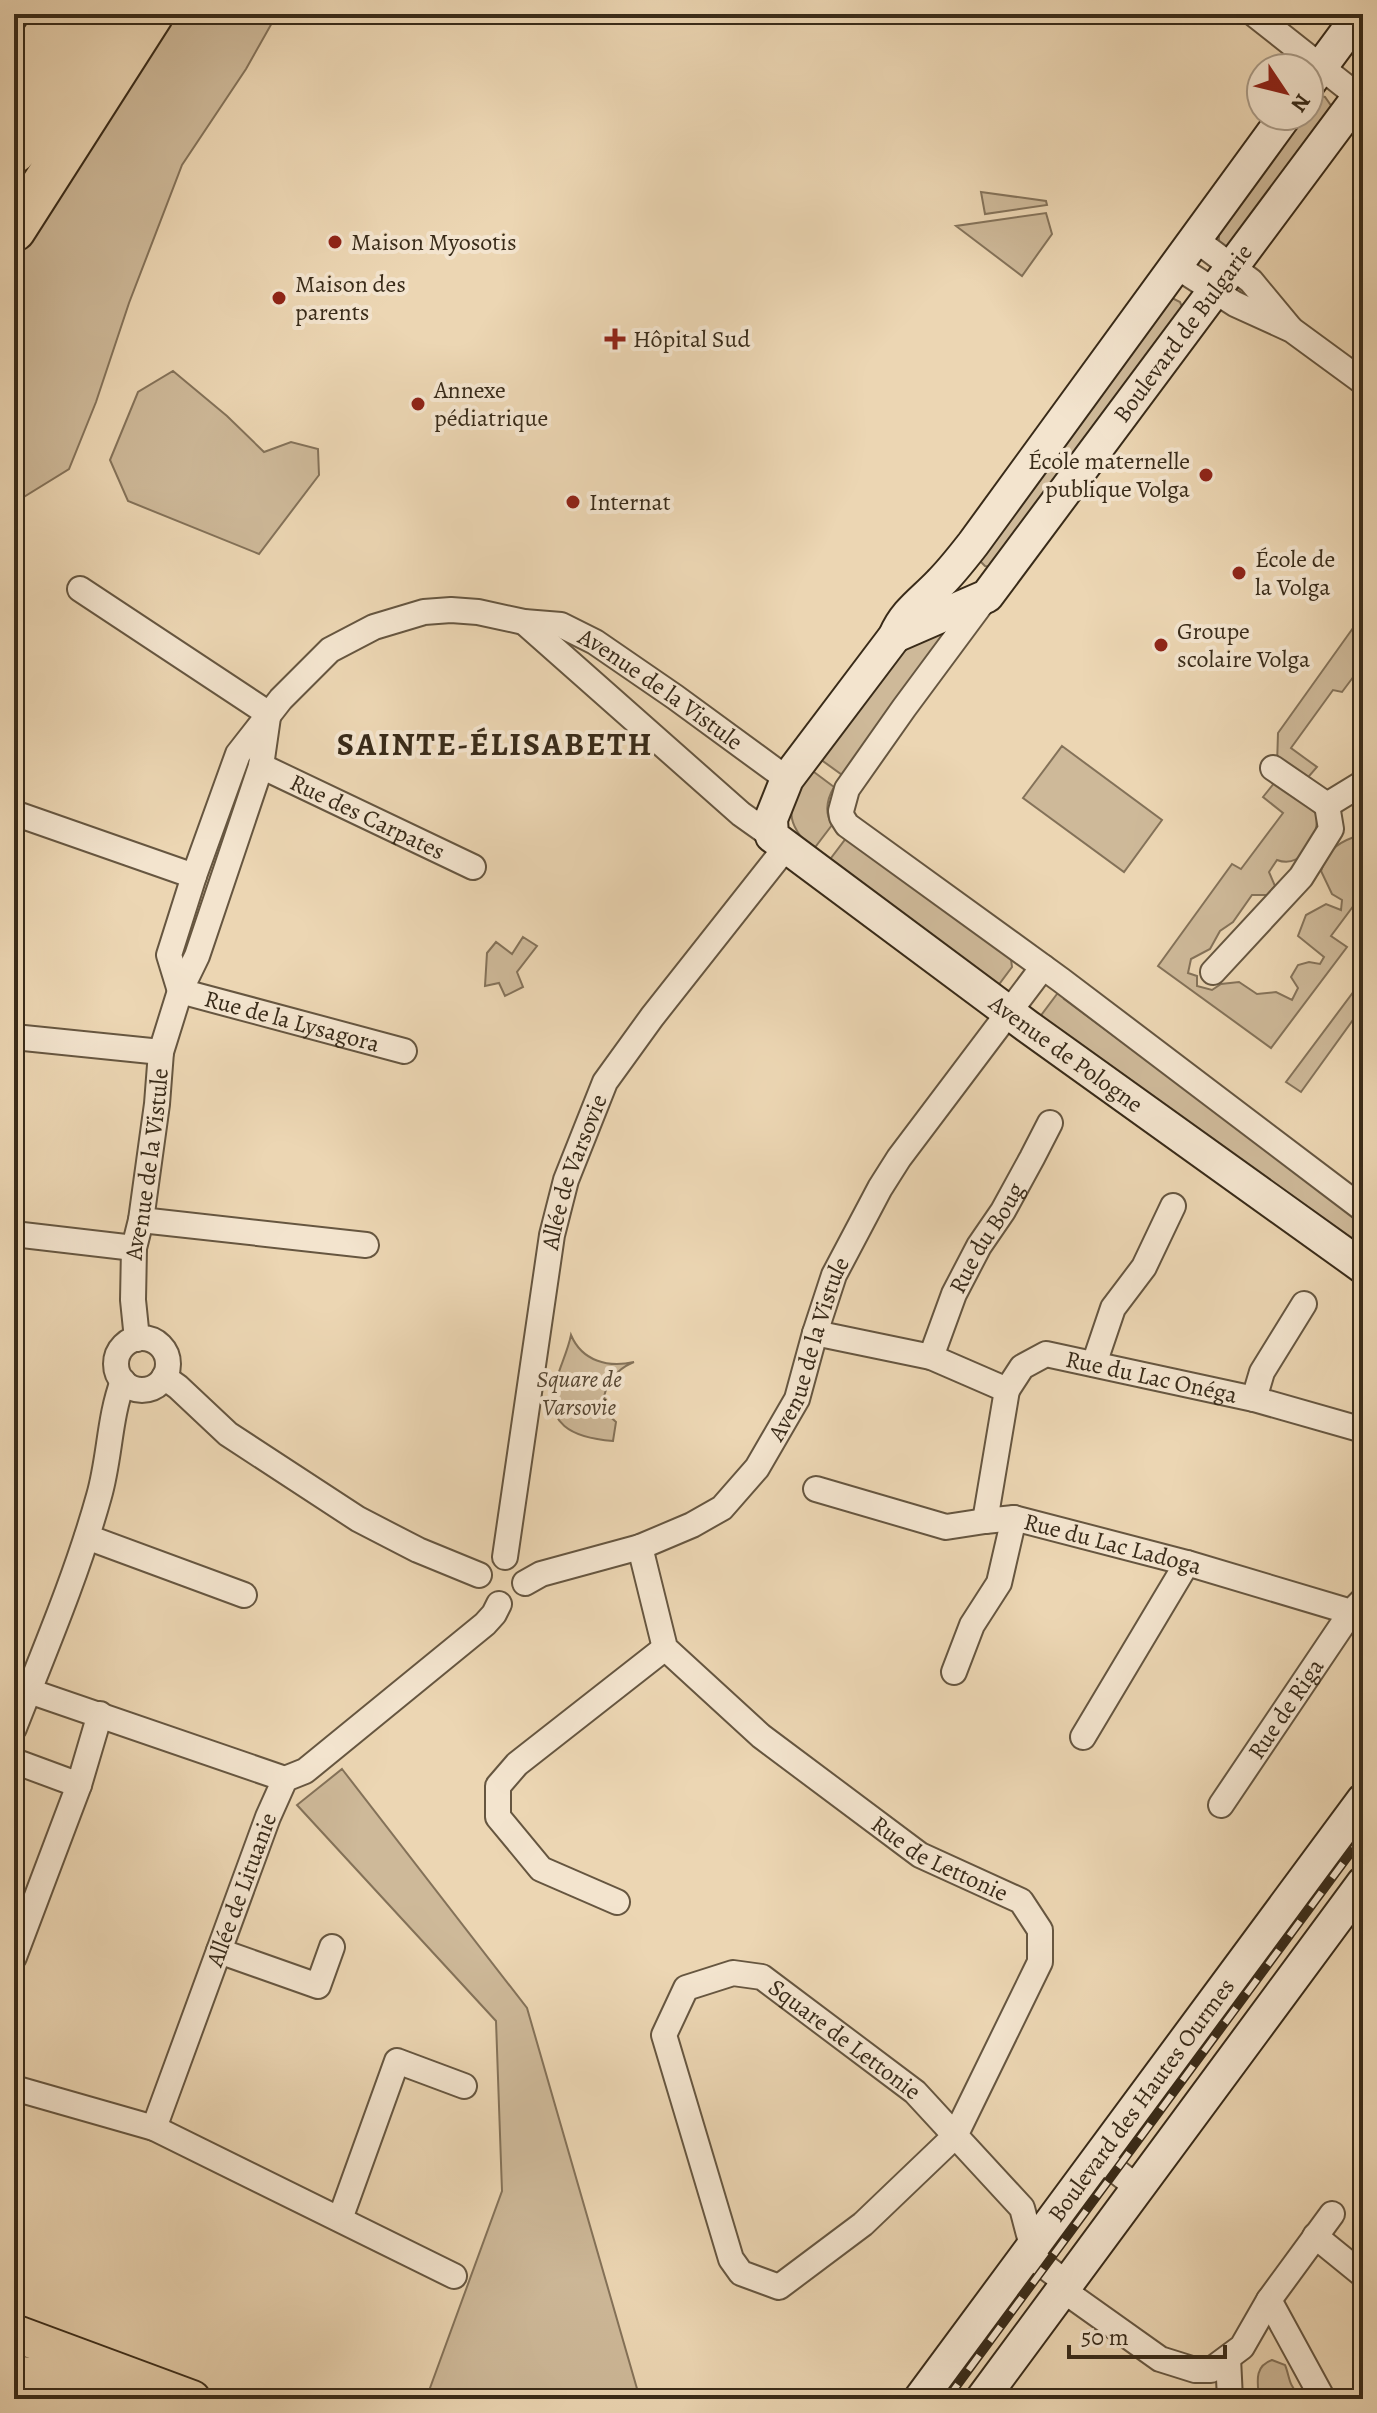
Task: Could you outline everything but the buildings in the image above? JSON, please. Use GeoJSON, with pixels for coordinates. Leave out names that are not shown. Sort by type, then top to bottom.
{"type":"FeatureCollection","features":[{"type":"Feature","properties":{"kind":"highway"},"geometry":{"type":"LineString","coordinates":[[14,83],[59,14]]}},
{"type":"Feature","properties":{"kind":"highway"},"geometry":{"type":"LineString","coordinates":[[14,152],[104,14]]}},
{"type":"Feature","properties":{"kind":"highway"},"geometry":{"type":"LineString","coordinates":[[14,230],[152,14]]}},
{"type":"Feature","properties":{"kind":"highway"},"geometry":{"type":"LineString","coordinates":[[14,2377],[114,2397]]}},
{"type":"Feature","properties":{"kind":"main road"},"geometry":{"type":"LineString","coordinates":[[14,2333],[192,2399]]}},
{"type":"Feature","properties":{"kind":"main road"},"geometry":{"type":"LineString","coordinates":[[14,2356],[114,2397]]}},
{"type":"Feature","properties":{"kind":"street"},"geometry":{"type":"LineString","coordinates":[[1254,14],[1293,52]]}},
{"type":"Feature","properties":{"kind":"street"},"geometry":{"type":"LineString","coordinates":[[1325,61],[1360,14]]}},
{"type":"Feature","properties":{"kind":"street"},"geometry":{"type":"LineString","coordinates":[[1325,78],[1361,94]]}},
{"type":"Feature","properties":{"kind":"street","name":"Boulevard de Bulgarie"},"geometry":{"type":"LineString","coordinates":[[1043,967],[847,825],[841,811],[847,789],[1361,94]]}},
{"type":"Feature","properties":{"kind":"street","name":"Boulevard de Bulgarie"},"geometry":{"type":"LineString","coordinates":[[780,841],[771,819],[787,779],[895,636],[900,624],[973,544],[1273,132]]}},
{"type":"Feature","properties":{"kind":"street"},"geometry":{"type":"LineString","coordinates":[[1195,239],[1224,279],[1235,304],[1292,330],[1363,382]]}},
{"type":"Feature","properties":{"kind":"street"},"geometry":{"type":"LineString","coordinates":[[1176,266],[1224,279]]}},
{"type":"Feature","properties":{"kind":"street"},"geometry":{"type":"LineString","coordinates":[[973,544],[970,556],[978,570],[992,575],[996,585]]}},
{"type":"Feature","properties":{"kind":"street","name":"Boulevard de Bulgarie"},"geometry":{"type":"LineString","coordinates":[[895,636],[996,585]]}},
{"type":"Feature","properties":{"kind":"street"},"geometry":{"type":"LineString","coordinates":[[80,589],[269,714]]}},
{"type":"Feature","properties":{"kind":"street","name":"Avenue de la Vistule"},"geometry":{"type":"LineString","coordinates":[[180,991],[169,955],[238,754],[269,714],[330,650],[374,627],[424,612],[451,610],[561,625],[595,642],[787,779]]}},
{"type":"Feature","properties":{"kind":"street","name":"Avenue de la Vistule"},"geometry":{"type":"LineString","coordinates":[[524,622],[741,814],[780,841]]}},
{"type":"Feature","properties":{"kind":"street","name":"Avenue de la Vistule"},"geometry":{"type":"LineString","coordinates":[[137,1339],[133,1300],[134,1248],[141,1220],[157,1104],[161,1052],[261,766],[269,714]]}},
{"type":"Feature","properties":{"kind":"street","name":"Rue des Carpates"},"geometry":{"type":"LineString","coordinates":[[261,766],[473,867]]}},
{"type":"Feature","properties":{"kind":"street"},"geometry":{"type":"LineString","coordinates":[[1213,972],[1301,877],[1331,829],[1327,805],[1273,768]]}},
{"type":"Feature","properties":{"kind":"street"},"geometry":{"type":"LineString","coordinates":[[1327,805],[1363,783]]}},
{"type":"Feature","properties":{"kind":"street"},"geometry":{"type":"LineString","coordinates":[[14,813],[194,876]]}},
{"type":"Feature","properties":{"kind":"street","name":"Avenue de Pologne"},"geometry":{"type":"LineString","coordinates":[[780,841],[1009,1012],[1362,1263]]}},
{"type":"Feature","properties":{"kind":"street","name":"Allée de Varsovie"},"geometry":{"type":"LineString","coordinates":[[505,1557],[552,1235],[566,1180],[605,1082],[780,841]]}},
{"type":"Feature","properties":{"kind":"street"},"geometry":{"type":"LineString","coordinates":[[1043,967],[1363,1209]]}},
{"type":"Feature","properties":{"kind":"street","name":"Avenue de la Vistule"},"geometry":{"type":"LineString","coordinates":[[525,1583],[541,1574],[640,1547],[692,1525],[722,1508],[757,1468],[797,1399],[834,1275],[880,1188],[899,1158],[1043,967]]}},
{"type":"Feature","properties":{"kind":"street","name":"Rue de la Lysagora"},"geometry":{"type":"LineString","coordinates":[[180,991],[404,1051]]}},
{"type":"Feature","properties":{"kind":"street"},"geometry":{"type":"LineString","coordinates":[[14,1037],[161,1052]]}},
{"type":"Feature","properties":{"kind":"street","name":"Rue du Boug"},"geometry":{"type":"LineString","coordinates":[[931,1357],[954,1294],[1050,1123]]}},
{"type":"Feature","properties":{"kind":"street"},"geometry":{"type":"LineString","coordinates":[[1094,1364],[1113,1308],[1144,1267],[1173,1206]]}},
{"type":"Feature","properties":{"kind":"street"},"geometry":{"type":"LineString","coordinates":[[141,1220],[366,1245]]}},
{"type":"Feature","properties":{"kind":"street"},"geometry":{"type":"LineString","coordinates":[[14,1234],[134,1248]]}},
{"type":"Feature","properties":{"kind":"street"},"geometry":{"type":"LineString","coordinates":[[1254,1399],[1262,1372],[1304,1304]]}},
{"type":"Feature","properties":{"kind":"street"},"geometry":{"type":"LineString","coordinates":[[815,1333],[931,1357],[1007,1390],[985,1521]]}},
{"type":"Feature","properties":{"kind":"street"},"geometry":{"type":"LineString","coordinates":[[137,1339],[149,1339],[162,1347],[168,1362],[164,1377],[144,1390],[136,1389],[123,1381],[116,1366],[117,1358],[126,1344],[137,1339]]}},
{"type":"Feature","properties":{"kind":"street","name":"Rue du Lac Onéga"},"geometry":{"type":"LineString","coordinates":[[1007,1390],[1022,1367],[1046,1354],[1254,1399],[1363,1430]]}},
{"type":"Feature","properties":{"kind":"street"},"geometry":{"type":"LineString","coordinates":[[164,1377],[228,1434],[358,1519],[418,1550],[479,1575]]}},
{"type":"Feature","properties":{"kind":"street"},"geometry":{"type":"LineString","coordinates":[[14,1728],[87,1537],[105,1476],[112,1422],[123,1381]]}},
{"type":"Feature","properties":{"kind":"street","name":"Rue du Lac Ladoga"},"geometry":{"type":"LineString","coordinates":[[816,1489],[946,1527],[1014,1518],[1357,1606]]}},
{"type":"Feature","properties":{"kind":"street"},"geometry":{"type":"LineString","coordinates":[[954,1672],[972,1625],[999,1583],[1014,1518]]}},
{"type":"Feature","properties":{"kind":"street"},"geometry":{"type":"LineString","coordinates":[[87,1537],[244,1595]]}},
{"type":"Feature","properties":{"kind":"street"},"geometry":{"type":"LineString","coordinates":[[617,1902],[541,1869],[498,1817],[498,1786],[517,1764],[665,1648],[640,1547]]}},
{"type":"Feature","properties":{"kind":"street"},"geometry":{"type":"LineString","coordinates":[[505,1557],[512,1559],[522,1569],[525,1583],[513,1601],[499,1604],[485,1597],[479,1575],[485,1563],[505,1557]]}},
{"type":"Feature","properties":{"kind":"street"},"geometry":{"type":"LineString","coordinates":[[1083,1737],[1187,1563]]}},
{"type":"Feature","properties":{"kind":"street"},"geometry":{"type":"LineString","coordinates":[[29,1691],[285,1779],[305,1771],[485,1624],[499,1604]]}},
{"type":"Feature","properties":{"kind":"street","name":"Rue de Riga"},"geometry":{"type":"LineString","coordinates":[[1221,1805],[1357,1606]]}},
{"type":"Feature","properties":{"kind":"street","name":"Rue de Lettonie"},"geometry":{"type":"LineString","coordinates":[[665,1648],[761,1736],[920,1855],[1021,1901],[1040,1930],[1040,1962],[955,2136]]}},
{"type":"Feature","properties":{"kind":"street"},"geometry":{"type":"LineString","coordinates":[[14,1957],[79,1785],[100,1714]]}},
{"type":"Feature","properties":{"kind":"street"},"geometry":{"type":"LineString","coordinates":[[14,1761],[79,1785]]}},
{"type":"Feature","properties":{"kind":"street","name":"Allée de Lituanie"},"geometry":{"type":"LineString","coordinates":[[154,2128],[268,1817],[285,1779]]}},
{"type":"Feature","properties":{"kind":"street","name":"Boulevard des Hautes Ourmes"},"geometry":{"type":"LineString","coordinates":[[920,2399],[1363,1800]]}},
{"type":"Feature","properties":{"kind":"street","name":"Boulevard des Hautes Ourmes"},"geometry":{"type":"LineString","coordinates":[[982,2399],[1363,1883]]}},
{"type":"Feature","properties":{"kind":"street"},"geometry":{"type":"LineString","coordinates":[[219,1951],[318,1986],[332,1947]]}},
{"type":"Feature","properties":{"kind":"street","name":"Square de Lettonie"},"geometry":{"type":"LineString","coordinates":[[733,1973],[762,1977],[915,2092],[955,2136],[863,2224],[779,2287],[741,2273],[731,2259],[664,2035],[686,1988],[733,1973]]}},
{"type":"Feature","properties":{"kind":"street"},"geometry":{"type":"LineString","coordinates":[[340,2219],[397,2061],[464,2086]]}},
{"type":"Feature","properties":{"kind":"street"},"geometry":{"type":"LineString","coordinates":[[14,2088],[154,2128],[454,2276]]}},
{"type":"Feature","properties":{"kind":"street"},"geometry":{"type":"LineString","coordinates":[[955,2136],[1022,2208],[1030,2250],[1065,2287],[1160,2359],[1195,2370],[1211,2370],[1242,2347],[1269,2300],[1332,2214]]}},
{"type":"Feature","properties":{"kind":"street"},"geometry":{"type":"LineString","coordinates":[[1098,2157],[1138,2188]]}},
{"type":"Feature","properties":{"kind":"street"},"geometry":{"type":"LineString","coordinates":[[1022,2208],[1065,2203]]}},
{"type":"Feature","properties":{"kind":"street"},"geometry":{"type":"LineString","coordinates":[[1315,2236],[1362,2271]]}},
{"type":"Feature","properties":{"kind":"street"},"geometry":{"type":"LineString","coordinates":[[1269,2300],[1323,2399]]}},
{"type":"Feature","properties":{"kind":"street"},"geometry":{"type":"LineString","coordinates":[[1228,2358],[1230,2399]]}},
{"type":"Feature","properties":{"kind":"green space"},"geometry":{"type":"Polygon","coordinates":[[[171,14],[277,14],[246,69],[182,165],[69,469],[14,503],[14,263],[171,14]]]}},
{"type":"Feature","properties":{"kind":"green space"},"geometry":{"type":"Polygon","coordinates":[[[1325,97],[1332,107],[1325,117],[1325,97]]]}},
{"type":"Feature","properties":{"kind":"green space"},"geometry":{"type":"Polygon","coordinates":[[[1285,132],[1314,132],[1227,250],[1219,244],[1219,234],[1248,194],[1285,132]]]}},
{"type":"Feature","properties":{"kind":"green space"},"geometry":{"type":"Polygon","coordinates":[[[981,192],[1046,201],[1047,205],[985,214],[981,192]]]}},
{"type":"Feature","properties":{"kind":"green space"},"geometry":{"type":"Polygon","coordinates":[[[1046,213],[1052,234],[1022,276],[956,226],[1046,213]]]}},
{"type":"Feature","properties":{"kind":"green space"},"geometry":{"type":"Polygon","coordinates":[[[1170,297],[1180,302],[1183,309],[994,568],[985,566],[978,559],[1170,297]]]}},
{"type":"Feature","properties":{"kind":"green space"},"geometry":{"type":"Polygon","coordinates":[[[173,371],[264,452],[291,442],[318,449],[319,475],[259,554],[128,501],[110,460],[138,392],[173,371]]]}},
{"type":"Feature","properties":{"kind":"green space"},"geometry":{"type":"Polygon","coordinates":[[[1363,614],[1363,664],[1342,692],[1333,690],[1291,748],[1317,767],[1304,782],[1277,765],[1278,733],[1363,614]]]}},
{"type":"Feature","properties":{"kind":"green space"},"geometry":{"type":"Polygon","coordinates":[[[962,617],[845,777],[820,759],[914,632],[962,617]]]}},
{"type":"Feature","properties":{"kind":"green space"},"geometry":{"type":"Polygon","coordinates":[[[1062,746],[1162,820],[1124,872],[1023,798],[1062,746]]]}},
{"type":"Feature","properties":{"kind":"green space"},"geometry":{"type":"Polygon","coordinates":[[[810,769],[834,787],[827,806],[832,825],[813,850],[802,839],[792,820],[794,802],[810,769]]]}},
{"type":"Feature","properties":{"kind":"green space"},"geometry":{"type":"Polygon","coordinates":[[[1275,782],[1314,807],[1314,836],[1304,854],[1287,862],[1277,860],[1269,872],[1275,886],[1267,895],[1252,895],[1233,922],[1220,931],[1210,949],[1191,959],[1188,973],[1197,976],[1197,986],[1212,990],[1221,984],[1239,982],[1257,994],[1276,992],[1292,1000],[1298,988],[1291,977],[1298,965],[1309,962],[1320,964],[1324,957],[1298,936],[1306,915],[1326,904],[1341,910],[1342,900],[1332,894],[1321,871],[1323,864],[1333,850],[1354,837],[1363,841],[1363,864],[1356,873],[1363,879],[1363,893],[1331,936],[1347,947],[1271,1048],[1158,966],[1232,864],[1241,869],[1283,813],[1263,797],[1275,782]]]}},
{"type":"Feature","properties":{"kind":"green space"},"geometry":{"type":"Polygon","coordinates":[[[847,837],[1011,959],[1012,967],[997,987],[828,862],[847,837]]]}},
{"type":"Feature","properties":{"kind":"green space"},"geometry":{"type":"Polygon","coordinates":[[[523,937],[537,946],[517,972],[523,987],[505,996],[499,983],[485,986],[487,953],[496,942],[512,954],[523,937]]]}},
{"type":"Feature","properties":{"kind":"green space"},"geometry":{"type":"Polygon","coordinates":[[[1363,979],[1363,1006],[1301,1092],[1286,1082],[1363,979]]]}},
{"type":"Feature","properties":{"kind":"green space"},"geometry":{"type":"Polygon","coordinates":[[[1060,990],[1066,994],[1064,999],[1363,1220],[1363,1247],[1036,1022],[1060,990]]]}},
{"type":"Feature","properties":{"kind":"green space","name":"Square de Varsovie"},"geometry":{"type":"Polygon","coordinates":[[[571,1335],[589,1357],[615,1364],[634,1362],[611,1380],[604,1397],[609,1414],[616,1422],[613,1441],[574,1432],[557,1418],[553,1394],[571,1335]]]}},
{"type":"Feature","properties":{"kind":"green space"},"geometry":{"type":"Polygon","coordinates":[[[342,1769],[527,2008],[640,2399],[426,2399],[502,2191],[496,2021],[297,1805],[342,1769]]]}},
{"type":"Feature","properties":{"kind":"green space"},"geometry":{"type":"Polygon","coordinates":[[[1272,2360],[1285,2365],[1297,2392],[1317,2399],[1259,2399],[1259,2371],[1272,2360]]]}},
{"type":"Feature","properties":{"kind":"railway"},"geometry":{"type":"LineString","coordinates":[[947,2399],[1363,1836]]}},
{"type":"Feature","properties":{"kind":"place","name":"Maison Myosotis"},"geometry":{"type":"Point","coordinates":[335,242]}},
{"type":"Feature","properties":{"kind":"place","name":"Maison des parents"},"geometry":{"type":"Point","coordinates":[279,298]}},
{"type":"Feature","properties":{"kind":"place","name":"Hôpital Sud"},"geometry":{"type":"Point","coordinates":[615,339]}},
{"type":"Feature","properties":{"kind":"place","name":"Annexe pédiatrique"},"geometry":{"type":"Point","coordinates":[418,404]}},
{"type":"Feature","properties":{"kind":"place","name":"École maternelle publique Volga"},"geometry":{"type":"Point","coordinates":[1206,475]}},
{"type":"Feature","properties":{"kind":"place","name":"Internat"},"geometry":{"type":"Point","coordinates":[573,502]}},
{"type":"Feature","properties":{"kind":"place","name":"École de la Volga"},"geometry":{"type":"Point","coordinates":[1239,573]}},
{"type":"Feature","properties":{"kind":"place","name":"Groupe scolaire Volga"},"geometry":{"type":"Point","coordinates":[1161,645]}},
{"type":"Feature","properties":{"kind":"district","name":"SAINTE-ÉLISABETH"},"geometry":{"type":"Point","coordinates":[495,744]}}]}
